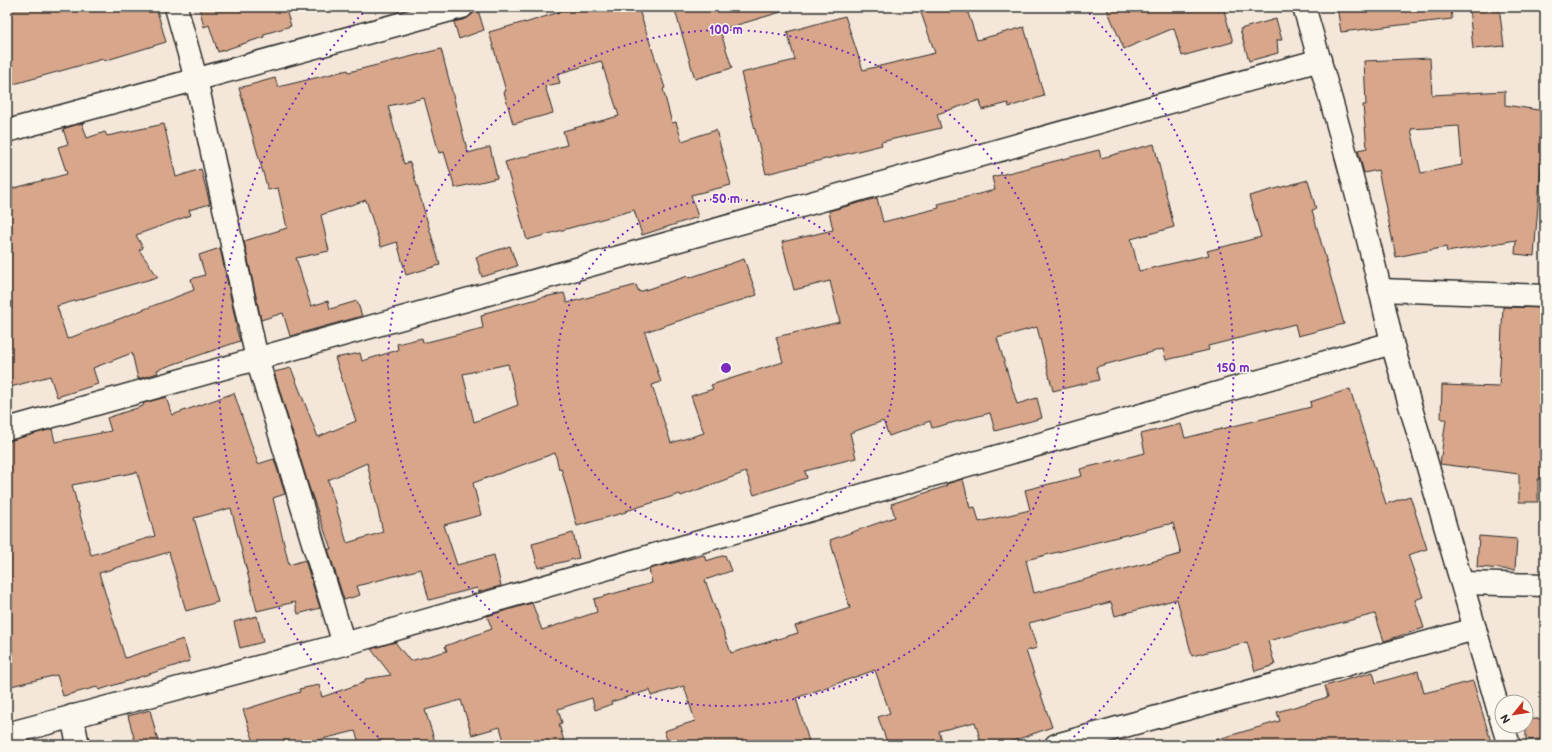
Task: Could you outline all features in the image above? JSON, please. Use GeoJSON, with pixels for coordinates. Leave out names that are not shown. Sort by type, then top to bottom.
{"type":"FeatureCollection","features":[{"type":"Feature","properties":{"kind":"street"},"geometry":{"type":"LineString","coordinates":[[176,7],[196,79],[257,359],[344,644]]}},
{"type":"Feature","properties":{"kind":"street"},"geometry":{"type":"LineString","coordinates":[[7,131],[462,7]]}},
{"type":"Feature","properties":{"kind":"street"},"geometry":{"type":"LineString","coordinates":[[1304,7],[1320,60],[1380,290],[1392,343],[1463,583],[1494,694]]}},
{"type":"Feature","properties":{"kind":"street"},"geometry":{"type":"LineString","coordinates":[[7,429],[1320,60]]}},
{"type":"Feature","properties":{"kind":"street"},"geometry":{"type":"LineString","coordinates":[[1380,290],[1545,296]]}},
{"type":"Feature","properties":{"kind":"street"},"geometry":{"type":"LineString","coordinates":[[7,734],[344,644],[1392,343]]}},
{"type":"Feature","properties":{"kind":"street"},"geometry":{"type":"LineString","coordinates":[[1463,583],[1545,585]]}},
{"type":"Feature","properties":{"kind":"street"},"geometry":{"type":"LineString","coordinates":[[1056,745],[1475,629]]}},
{"type":"Feature","properties":{"kind":"street"},"geometry":{"type":"LineString","coordinates":[[72,716],[78,745]]}},
{"type":"Feature","properties":{"kind":"street"},"geometry":{"type":"LineString","coordinates":[[1506,734],[1509,745]]}},
{"type":"Feature","properties":{"kind":"building"},"geometry":{"type":"Polygon","coordinates":[[[7,7],[156,7],[166,42],[104,61],[103,59],[7,86],[7,7]]]}},
{"type":"Feature","properties":{"kind":"building"},"geometry":{"type":"Polygon","coordinates":[[[199,7],[285,7],[291,26],[264,34],[264,37],[218,52],[209,25],[204,27],[199,7]]]}},
{"type":"Feature","properties":{"kind":"building"},"geometry":{"type":"Polygon","coordinates":[[[575,7],[638,7],[665,88],[663,89],[672,123],[676,122],[682,141],[716,130],[731,185],[691,195],[698,217],[642,235],[634,210],[527,240],[505,162],[567,145],[563,131],[619,116],[601,61],[557,74],[560,83],[545,86],[553,113],[513,124],[504,92],[506,91],[489,32],[525,23],[575,7]]]}},
{"type":"Feature","properties":{"kind":"building"},"geometry":{"type":"Polygon","coordinates":[[[674,7],[781,7],[781,12],[720,30],[732,68],[695,79],[674,7]]]}},
{"type":"Feature","properties":{"kind":"building"},"geometry":{"type":"Polygon","coordinates":[[[919,7],[966,7],[977,40],[1024,27],[1044,96],[1009,107],[1008,103],[982,110],[980,100],[937,114],[941,128],[881,142],[882,145],[766,174],[741,73],[795,60],[787,32],[845,16],[863,70],[935,53],[919,7]]]}},
{"type":"Feature","properties":{"kind":"building"},"geometry":{"type":"Polygon","coordinates":[[[1106,7],[1223,7],[1233,42],[1182,56],[1174,28],[1124,49],[1106,7]]]}},
{"type":"Feature","properties":{"kind":"building"},"geometry":{"type":"Polygon","coordinates":[[[1337,7],[1451,7],[1452,19],[1341,32],[1337,7]]]}},
{"type":"Feature","properties":{"kind":"building"},"geometry":{"type":"Polygon","coordinates":[[[1469,7],[1499,7],[1504,46],[1473,49],[1469,7]]]}},
{"type":"Feature","properties":{"kind":"building"},"geometry":{"type":"Polygon","coordinates":[[[478,10],[484,30],[459,39],[454,22],[466,19],[478,10]]]}},
{"type":"Feature","properties":{"kind":"building"},"geometry":{"type":"Polygon","coordinates":[[[1276,19],[1282,40],[1277,40],[1278,53],[1249,61],[1240,29],[1276,19]]]}},
{"type":"Feature","properties":{"kind":"building"},"geometry":{"type":"Polygon","coordinates":[[[441,49],[468,153],[490,147],[497,178],[455,188],[444,152],[439,153],[424,98],[388,106],[404,164],[410,162],[440,265],[406,275],[397,242],[381,247],[366,200],[321,215],[329,251],[296,258],[311,306],[328,301],[330,309],[357,301],[362,316],[290,336],[283,313],[261,320],[244,241],[287,228],[278,188],[268,190],[239,88],[275,78],[278,87],[348,70],[349,72],[441,49]]]}},
{"type":"Feature","properties":{"kind":"building"},"geometry":{"type":"Polygon","coordinates":[[[1430,58],[1432,95],[1505,91],[1505,105],[1545,111],[1545,142],[1543,142],[1534,256],[1515,254],[1516,240],[1447,252],[1446,247],[1396,257],[1378,170],[1364,173],[1358,150],[1367,148],[1363,105],[1366,105],[1364,61],[1430,58]],[[1459,126],[1411,129],[1421,173],[1462,165],[1459,126]]]}},
{"type":"Feature","properties":{"kind":"building"},"geometry":{"type":"Polygon","coordinates":[[[82,123],[87,138],[105,132],[107,136],[164,124],[176,177],[201,169],[210,204],[189,210],[191,215],[136,235],[143,248],[139,250],[158,277],[57,306],[67,339],[194,290],[191,279],[205,275],[199,255],[220,248],[240,341],[157,370],[158,373],[138,379],[132,353],[93,368],[98,384],[57,397],[50,376],[7,388],[7,190],[67,174],[58,147],[68,144],[63,129],[82,123]]]}},
{"type":"Feature","properties":{"kind":"building"},"geometry":{"type":"Polygon","coordinates":[[[1154,144],[1174,227],[1131,239],[1139,271],[1209,255],[1207,251],[1261,237],[1249,196],[1308,180],[1316,209],[1312,210],[1344,324],[1298,336],[1295,324],[1208,346],[1209,350],[1166,360],[1163,349],[1096,367],[1099,380],[1053,391],[1037,327],[997,338],[1017,404],[1037,398],[1042,418],[995,431],[990,413],[932,428],[930,421],[889,436],[883,421],[850,433],[856,458],[805,471],[807,478],[754,495],[746,472],[681,496],[680,494],[577,526],[561,468],[559,469],[555,453],[473,483],[481,515],[444,525],[457,565],[494,555],[501,586],[478,592],[477,588],[429,600],[421,569],[357,586],[360,595],[344,600],[328,549],[331,549],[309,487],[274,372],[291,368],[318,437],[356,421],[335,358],[360,353],[362,361],[398,350],[397,344],[422,338],[423,343],[483,328],[481,316],[485,315],[485,313],[544,297],[564,293],[567,303],[636,285],[639,292],[688,276],[689,278],[744,259],[757,295],[645,332],[661,382],[652,385],[671,443],[704,433],[691,396],[713,389],[711,385],[783,362],[776,337],[840,322],[830,281],[794,290],[782,242],[833,230],[829,211],[877,198],[883,222],[939,208],[938,204],[995,190],[992,177],[1099,150],[1101,158],[1154,144]],[[508,364],[463,374],[474,422],[518,405],[508,364]],[[367,463],[328,480],[347,543],[383,532],[367,463]]]}},
{"type":"Feature","properties":{"kind":"building"},"geometry":{"type":"Polygon","coordinates":[[[510,246],[517,266],[482,277],[476,257],[510,246]]]}},
{"type":"Feature","properties":{"kind":"building"},"geometry":{"type":"Polygon","coordinates":[[[1503,307],[1545,308],[1545,479],[1538,479],[1538,502],[1519,502],[1519,474],[1440,464],[1446,419],[1441,419],[1442,385],[1499,387],[1503,307]]]}},
{"type":"Feature","properties":{"kind":"building"},"geometry":{"type":"Polygon","coordinates":[[[1350,389],[1386,504],[1410,496],[1427,549],[1408,555],[1423,597],[1415,600],[1424,628],[1384,641],[1375,614],[1268,641],[1275,665],[1255,671],[1247,642],[1192,656],[1177,599],[1115,616],[1111,602],[1029,623],[1037,648],[1026,651],[1052,727],[1002,745],[982,745],[975,722],[939,731],[943,745],[888,745],[878,717],[890,713],[875,670],[796,698],[810,745],[669,745],[664,731],[695,721],[684,686],[651,696],[650,690],[611,702],[612,704],[595,710],[592,698],[558,709],[562,723],[559,724],[565,745],[505,745],[500,727],[472,735],[461,700],[425,710],[436,745],[360,745],[355,731],[298,745],[255,745],[243,710],[300,692],[299,689],[319,685],[322,697],[365,682],[365,679],[391,675],[371,649],[395,642],[410,661],[447,651],[445,646],[492,629],[487,616],[532,603],[542,630],[597,612],[594,599],[652,583],[649,569],[704,555],[706,561],[725,555],[731,571],[705,580],[731,653],[798,633],[795,626],[850,608],[830,540],[895,517],[891,504],[947,486],[946,484],[963,479],[970,508],[975,507],[979,522],[1030,510],[1025,490],[1082,476],[1080,469],[1145,453],[1141,434],[1181,424],[1185,438],[1311,407],[1310,402],[1350,389]],[[1173,523],[1026,560],[1034,593],[1181,554],[1173,523]]]}},
{"type":"Feature","properties":{"kind":"building"},"geometry":{"type":"Polygon","coordinates":[[[234,393],[258,464],[274,459],[285,494],[273,498],[289,565],[305,560],[320,608],[298,614],[295,602],[257,611],[231,508],[194,518],[218,602],[186,611],[169,552],[99,573],[125,658],[183,639],[190,661],[99,690],[97,687],[63,696],[57,675],[7,687],[7,441],[52,429],[55,442],[111,431],[107,418],[143,406],[144,403],[166,397],[172,415],[234,393]],[[137,472],[72,485],[91,555],[155,536],[137,472]]]}},
{"type":"Feature","properties":{"kind":"building"},"geometry":{"type":"Polygon","coordinates":[[[573,533],[579,558],[538,568],[532,544],[573,533]]]}},
{"type":"Feature","properties":{"kind":"building"},"geometry":{"type":"Polygon","coordinates":[[[1479,536],[1517,539],[1515,570],[1477,567],[1479,536]]]}},
{"type":"Feature","properties":{"kind":"building"},"geometry":{"type":"Polygon","coordinates":[[[257,616],[263,642],[240,648],[234,622],[257,616]]]}},
{"type":"Feature","properties":{"kind":"building"},"geometry":{"type":"Polygon","coordinates":[[[1418,671],[1424,693],[1473,681],[1492,745],[1216,745],[1215,740],[1280,721],[1277,712],[1328,697],[1325,686],[1373,672],[1376,683],[1418,671]]]}},
{"type":"Feature","properties":{"kind":"building"},"geometry":{"type":"Polygon","coordinates":[[[150,710],[159,745],[136,745],[128,716],[150,710]]]}},
{"type":"Feature","properties":{"kind":"building"},"geometry":{"type":"Polygon","coordinates":[[[1545,718],[1545,739],[1526,740],[1526,734],[1534,734],[1534,719],[1545,718]]]}}]}
